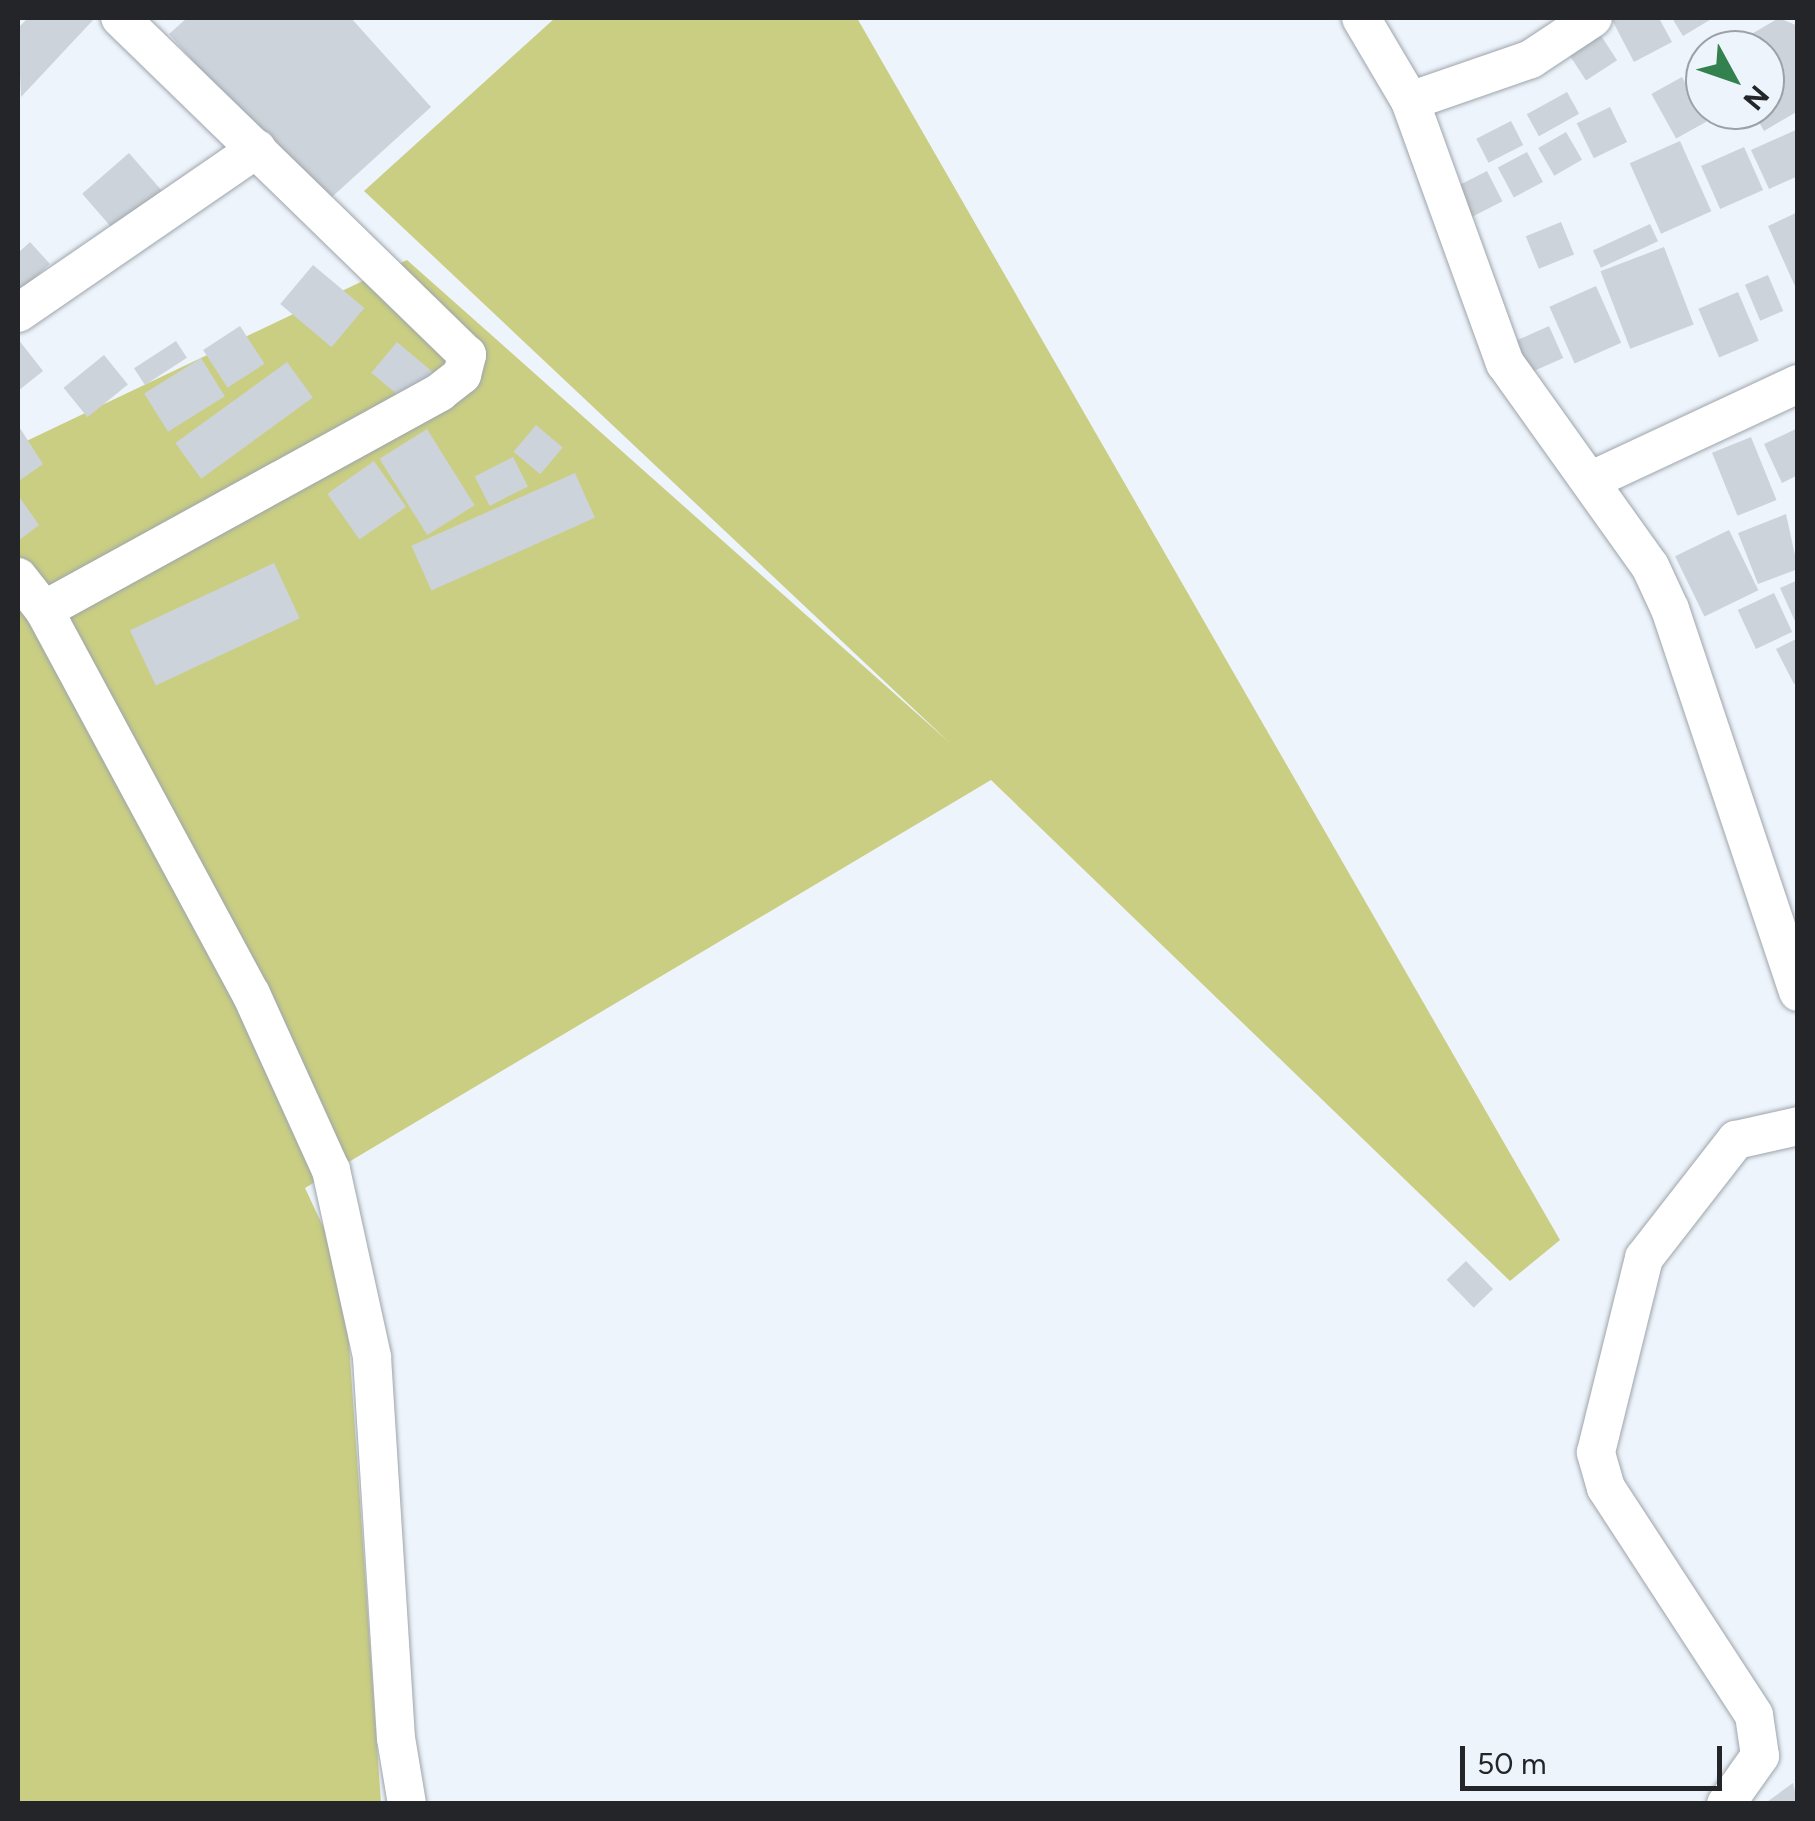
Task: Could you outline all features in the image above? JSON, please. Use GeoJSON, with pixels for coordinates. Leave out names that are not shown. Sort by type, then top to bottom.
{"type":"FeatureCollection","features":[{"type":"Feature","properties":{"kind":"street"},"geometry":{"type":"LineString","coordinates":[[44,610],[462,375],[466,355],[120,18]]}},
{"type":"Feature","properties":{"kind":"street"},"geometry":{"type":"LineString","coordinates":[[1361,18],[1410,102],[1505,364],[1592,480],[1670,609],[1798,992]]}},
{"type":"Feature","properties":{"kind":"street"},"geometry":{"type":"LineString","coordinates":[[1410,102],[1530,59],[1593,18]]}},
{"type":"Feature","properties":{"kind":"street"},"geometry":{"type":"LineString","coordinates":[[18,313],[257,150]]}},
{"type":"Feature","properties":{"kind":"street"},"geometry":{"type":"LineString","coordinates":[[1592,480],[1798,384]]}},
{"type":"Feature","properties":{"kind":"street"},"geometry":{"type":"LineString","coordinates":[[18,577],[44,610],[251,994],[331,1170],[372,1358],[396,1738],[407,1804]]}},
{"type":"Feature","properties":{"kind":"street"},"geometry":{"type":"LineString","coordinates":[[1726,1804],[1760,1756],[1754,1716],[1606,1488],[1596,1452],[1621,1323],[1644,1258],[1664,1227],[1736,1140],[1798,1126]]}},
{"type":"Feature","properties":{"kind":"green space"},"geometry":{"type":"Polygon","coordinates":[[[555,18],[857,18],[1560,1240],[1510,1281],[991,780],[305,1188],[344,1271],[381,1803],[18,1804],[18,445],[407,260],[950,743],[364,191],[555,18]]]}},
{"type":"Feature","properties":{"kind":"building"},"geometry":{"type":"Polygon","coordinates":[[[28,18],[95,18],[21,97],[18,28],[28,18]]]}},
{"type":"Feature","properties":{"kind":"building"},"geometry":{"type":"Polygon","coordinates":[[[187,18],[351,18],[431,107],[322,206],[169,34],[187,18]]]}},
{"type":"Feature","properties":{"kind":"building"},"geometry":{"type":"Polygon","coordinates":[[[1611,18],[1659,18],[1672,42],[1634,62],[1611,18]]]}},
{"type":"Feature","properties":{"kind":"building"},"geometry":{"type":"Polygon","coordinates":[[[1672,18],[1713,18],[1693,30],[1685,30],[1683,36],[1672,18]]]}},
{"type":"Feature","properties":{"kind":"building"},"geometry":{"type":"Polygon","coordinates":[[[1779,18],[1798,26],[1798,111],[1785,119],[1785,30],[1758,30],[1779,18]]]}},
{"type":"Feature","properties":{"kind":"building"},"geometry":{"type":"Polygon","coordinates":[[[1598,31],[1617,60],[1586,81],[1567,51],[1598,31]]]}},
{"type":"Feature","properties":{"kind":"building"},"geometry":{"type":"Polygon","coordinates":[[[1682,77],[1685,130],[1692,130],[1676,139],[1651,94],[1682,77]]]}},
{"type":"Feature","properties":{"kind":"building"},"geometry":{"type":"Polygon","coordinates":[[[1567,92],[1579,114],[1539,136],[1527,114],[1567,92]]]}},
{"type":"Feature","properties":{"kind":"building"},"geometry":{"type":"Polygon","coordinates":[[[1610,107],[1627,142],[1594,158],[1577,123],[1610,107]]]}},
{"type":"Feature","properties":{"kind":"building"},"geometry":{"type":"Polygon","coordinates":[[[1511,121],[1523,145],[1489,163],[1476,139],[1511,121]]]}},
{"type":"Feature","properties":{"kind":"building"},"geometry":{"type":"Polygon","coordinates":[[[1798,129],[1798,176],[1769,189],[1751,150],[1798,129]]]}},
{"type":"Feature","properties":{"kind":"building"},"geometry":{"type":"Polygon","coordinates":[[[1566,132],[1582,160],[1554,176],[1538,148],[1566,132]]]}},
{"type":"Feature","properties":{"kind":"building"},"geometry":{"type":"Polygon","coordinates":[[[1680,141],[1711,211],[1661,234],[1630,163],[1680,141]]]}},
{"type":"Feature","properties":{"kind":"building"},"geometry":{"type":"Polygon","coordinates":[[[1744,147],[1763,190],[1720,209],[1701,166],[1744,147]]]}},
{"type":"Feature","properties":{"kind":"building"},"geometry":{"type":"Polygon","coordinates":[[[1527,152],[1543,182],[1514,198],[1498,167],[1527,152]]]}},
{"type":"Feature","properties":{"kind":"building"},"geometry":{"type":"Polygon","coordinates":[[[129,153],[168,198],[122,239],[82,194],[129,153]]]}},
{"type":"Feature","properties":{"kind":"building"},"geometry":{"type":"Polygon","coordinates":[[[1487,171],[1502,201],[1470,218],[1455,187],[1487,171]]]}},
{"type":"Feature","properties":{"kind":"building"},"geometry":{"type":"Polygon","coordinates":[[[1798,212],[1798,293],[1768,226],[1798,212]]]}},
{"type":"Feature","properties":{"kind":"building"},"geometry":{"type":"Polygon","coordinates":[[[1561,222],[1574,254],[1539,269],[1526,236],[1561,222]]]}},
{"type":"Feature","properties":{"kind":"building"},"geometry":{"type":"Polygon","coordinates":[[[1650,224],[1658,241],[1601,268],[1593,251],[1650,224]]]}},
{"type":"Feature","properties":{"kind":"building"},"geometry":{"type":"Polygon","coordinates":[[[30,242],[50,264],[18,293],[18,253],[30,242]]]}},
{"type":"Feature","properties":{"kind":"building"},"geometry":{"type":"Polygon","coordinates":[[[1664,247],[1694,324],[1630,349],[1601,271],[1664,247]]]}},
{"type":"Feature","properties":{"kind":"building"},"geometry":{"type":"Polygon","coordinates":[[[313,265],[364,308],[332,347],[280,304],[313,265]]]}},
{"type":"Feature","properties":{"kind":"building"},"geometry":{"type":"Polygon","coordinates":[[[1768,275],[1783,311],[1760,321],[1745,285],[1768,275]]]}},
{"type":"Feature","properties":{"kind":"building"},"geometry":{"type":"Polygon","coordinates":[[[1596,286],[1621,343],[1575,363],[1549,307],[1596,286]]]}},
{"type":"Feature","properties":{"kind":"building"},"geometry":{"type":"Polygon","coordinates":[[[1738,292],[1759,341],[1719,358],[1698,309],[1738,292]]]}},
{"type":"Feature","properties":{"kind":"building"},"geometry":{"type":"Polygon","coordinates":[[[240,326],[265,364],[228,388],[203,350],[240,326]]]}},
{"type":"Feature","properties":{"kind":"building"},"geometry":{"type":"Polygon","coordinates":[[[1549,326],[1563,358],[1529,373],[1515,341],[1549,326]]]}},
{"type":"Feature","properties":{"kind":"building"},"geometry":{"type":"Polygon","coordinates":[[[18,339],[43,371],[18,391],[18,339]]]}},
{"type":"Feature","properties":{"kind":"building"},"geometry":{"type":"Polygon","coordinates":[[[176,341],[187,358],[145,385],[134,368],[176,341]]]}},
{"type":"Feature","properties":{"kind":"building"},"geometry":{"type":"Polygon","coordinates":[[[397,342],[436,375],[410,405],[371,373],[397,342]]]}},
{"type":"Feature","properties":{"kind":"building"},"geometry":{"type":"Polygon","coordinates":[[[104,355],[128,385],[88,417],[64,388],[104,355]]]}},
{"type":"Feature","properties":{"kind":"building"},"geometry":{"type":"Polygon","coordinates":[[[201,358],[225,396],[168,432],[144,394],[201,358]]]}},
{"type":"Feature","properties":{"kind":"building"},"geometry":{"type":"Polygon","coordinates":[[[287,362],[313,398],[201,479],[175,443],[287,362]]]}},
{"type":"Feature","properties":{"kind":"building"},"geometry":{"type":"Polygon","coordinates":[[[18,425],[43,464],[19,481],[18,479],[18,425]]]}},
{"type":"Feature","properties":{"kind":"building"},"geometry":{"type":"Polygon","coordinates":[[[536,425],[563,447],[540,474],[514,452],[536,425]]]}},
{"type":"Feature","properties":{"kind":"building"},"geometry":{"type":"Polygon","coordinates":[[[1798,428],[1798,475],[1782,483],[1764,444],[1798,428]]]}},
{"type":"Feature","properties":{"kind":"building"},"geometry":{"type":"Polygon","coordinates":[[[427,429],[475,505],[427,535],[380,459],[427,429]]]}},
{"type":"Feature","properties":{"kind":"building"},"geometry":{"type":"Polygon","coordinates":[[[1751,437],[1776,500],[1738,516],[1712,453],[1751,437]]]}},
{"type":"Feature","properties":{"kind":"building"},"geometry":{"type":"Polygon","coordinates":[[[513,457],[528,486],[490,506],[475,477],[513,457]]]}},
{"type":"Feature","properties":{"kind":"building"},"geometry":{"type":"Polygon","coordinates":[[[374,461],[406,507],[359,540],[327,494],[374,461]]]}},
{"type":"Feature","properties":{"kind":"building"},"geometry":{"type":"Polygon","coordinates":[[[575,473],[595,518],[431,591],[411,546],[575,473]]]}},
{"type":"Feature","properties":{"kind":"building"},"geometry":{"type":"Polygon","coordinates":[[[18,495],[39,525],[18,541],[18,495]]]}},
{"type":"Feature","properties":{"kind":"building"},"geometry":{"type":"Polygon","coordinates":[[[1786,514],[1798,569],[1758,584],[1738,533],[1786,514]]]}},
{"type":"Feature","properties":{"kind":"building"},"geometry":{"type":"Polygon","coordinates":[[[1729,530],[1758,590],[1704,617],[1675,556],[1729,530]]]}},
{"type":"Feature","properties":{"kind":"building"},"geometry":{"type":"Polygon","coordinates":[[[274,563],[300,618],[156,685],[130,630],[274,563]]]}},
{"type":"Feature","properties":{"kind":"building"},"geometry":{"type":"Polygon","coordinates":[[[1798,580],[1798,628],[1780,588],[1798,580]]]}},
{"type":"Feature","properties":{"kind":"building"},"geometry":{"type":"Polygon","coordinates":[[[1774,593],[1792,632],[1756,649],[1738,610],[1774,593]]]}},
{"type":"Feature","properties":{"kind":"building"},"geometry":{"type":"Polygon","coordinates":[[[1798,638],[1798,683],[1794,684],[1776,649],[1798,638]]]}},
{"type":"Feature","properties":{"kind":"building"},"geometry":{"type":"Polygon","coordinates":[[[1466,1261],[1493,1289],[1474,1308],[1447,1280],[1466,1261]]]}},
{"type":"Feature","properties":{"kind":"building"},"geometry":{"type":"Polygon","coordinates":[[[1793,1783],[1798,1804],[1764,1804],[1793,1783]]]}}]}
